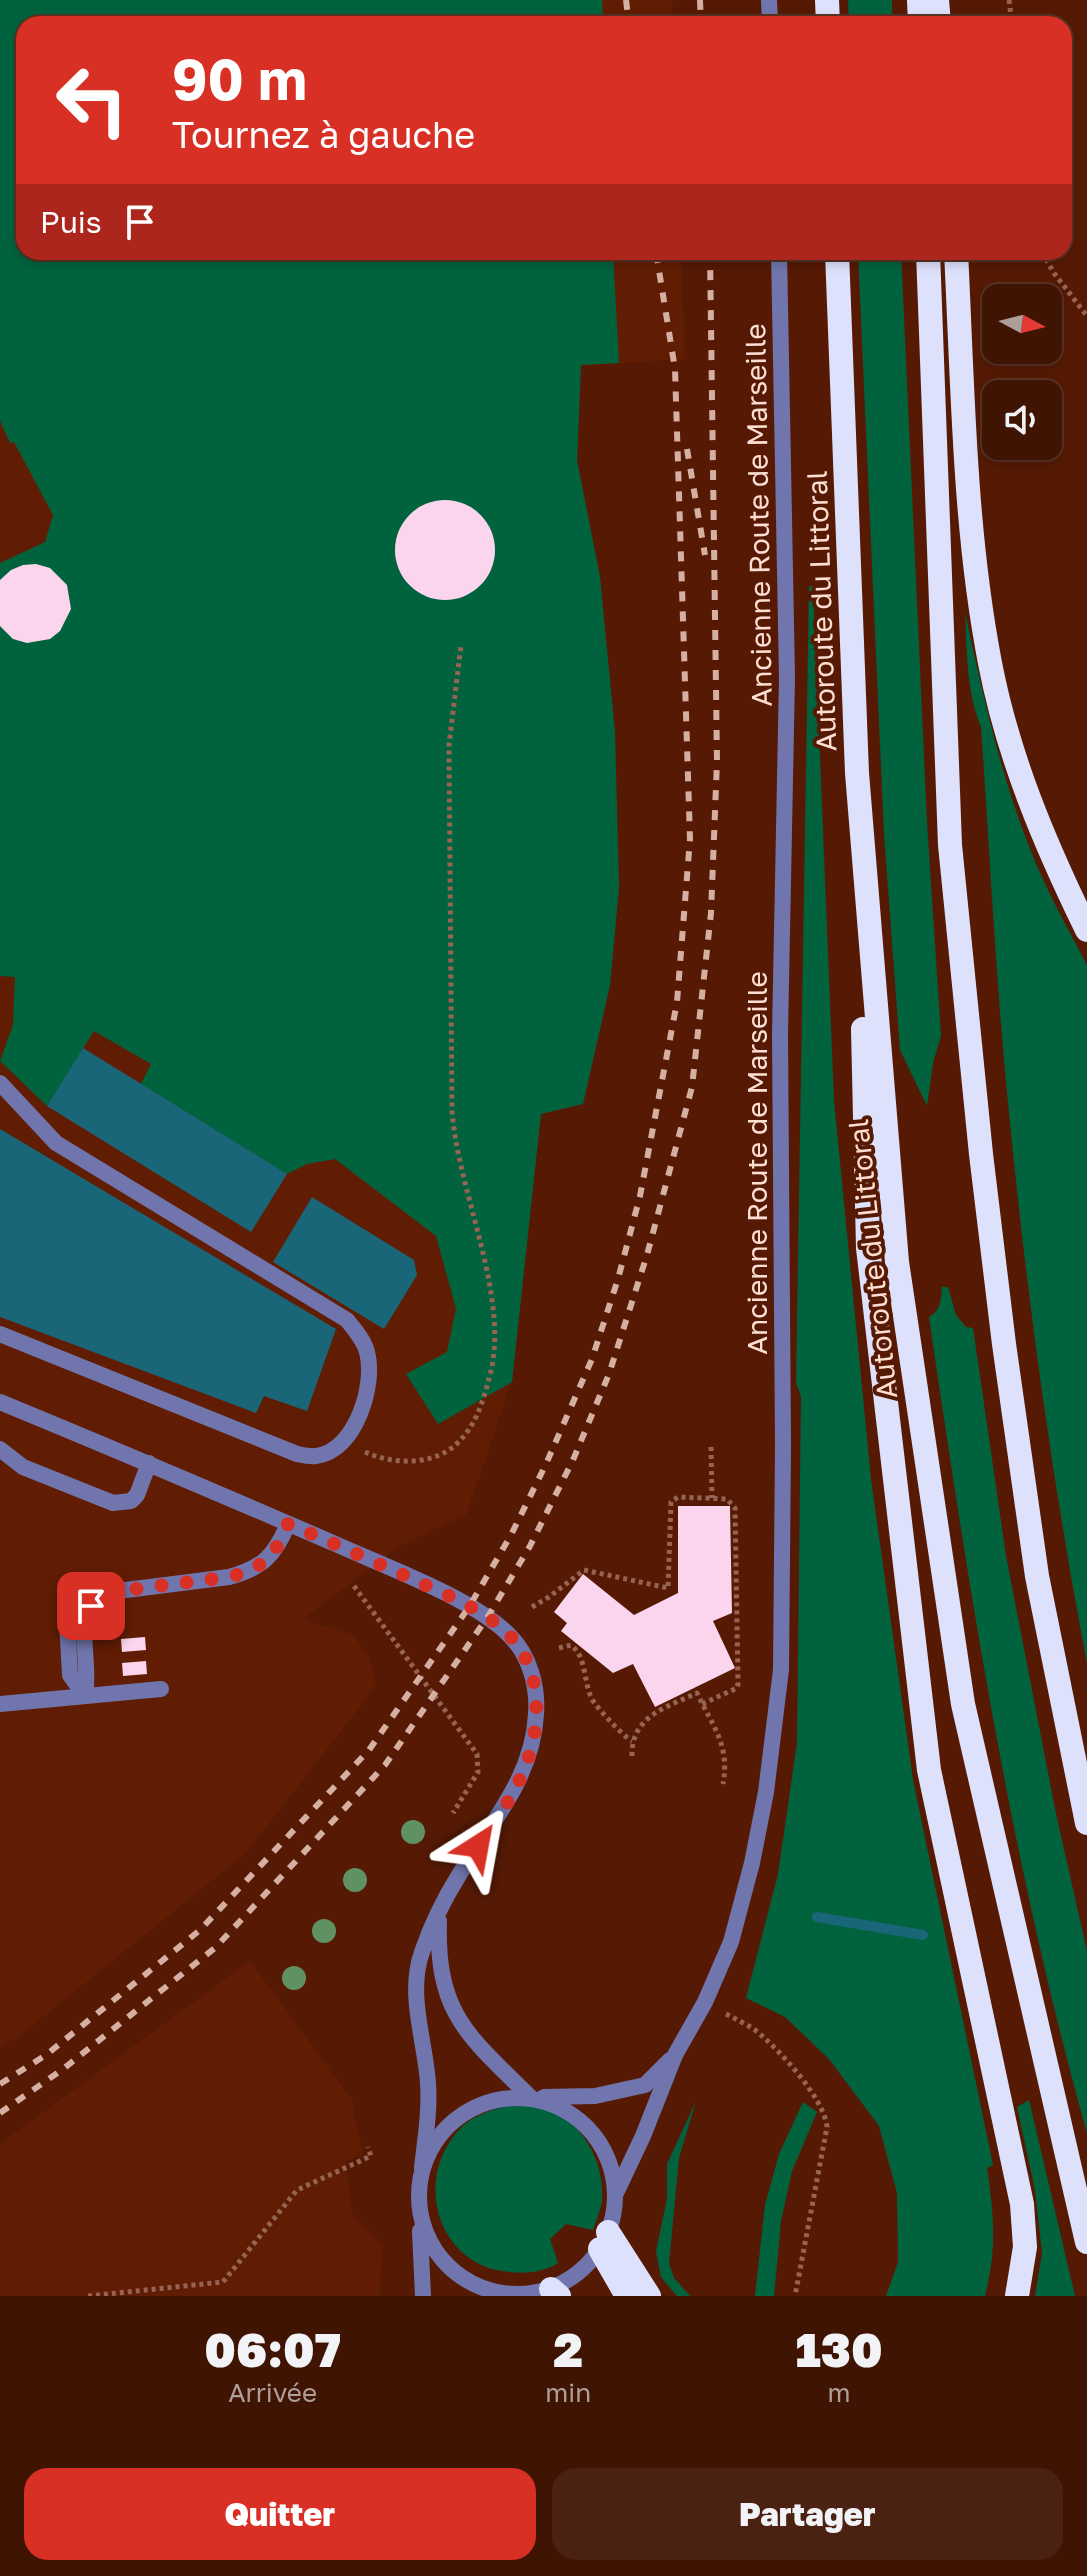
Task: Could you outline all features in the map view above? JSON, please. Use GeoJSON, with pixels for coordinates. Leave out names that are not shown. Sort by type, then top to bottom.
{"type":"FeatureCollection","features":[{"type":"Feature","properties":{"kind":"highway","name":"Autoroute du Littoral"},"geometry":{"type":"LineString","coordinates":[[837,260],[857,773],[897,1262],[963,1704],[1087,2242]]}},
{"type":"Feature","properties":{"kind":"highway"},"geometry":{"type":"LineString","coordinates":[[928,260],[950,845],[975,1092],[1004,1344],[1037,1576],[1087,1823]]}},
{"type":"Feature","properties":{"kind":"highway"},"geometry":{"type":"LineString","coordinates":[[956,260],[968,482],[975,563],[990,663],[1026,791],[1050,855],[1087,930]]}},
{"type":"Feature","properties":{"kind":"highway"},"geometry":{"type":"LineString","coordinates":[[857,773],[868,1248],[929,1770],[1022,2204],[1025,2247],[1017,2296]]}},
{"type":"Feature","properties":{"kind":"highway"},"geometry":{"type":"LineString","coordinates":[[604,2241],[627,2296]]}},
{"type":"Feature","properties":{"kind":"highway"},"geometry":{"type":"LineString","coordinates":[[604,2241],[649,2296]]}},
{"type":"Feature","properties":{"kind":"street","name":"Ancienne Route de Marseille"},"geometry":{"type":"LineString","coordinates":[[616,2193],[643,2136],[675,2055],[705,2002],[731,1942],[752,1863],[774,1741],[781,1670],[780,1033],[787,678],[779,260]]}},
{"type":"Feature","properties":{"kind":"street"},"geometry":{"type":"LineString","coordinates":[[0,1083],[56,1143],[347,1320],[368,1353],[368,1384],[355,1428],[335,1448],[317,1456],[297,1454],[0,1334]]}},
{"type":"Feature","properties":{"kind":"street"},"geometry":{"type":"LineString","coordinates":[[0,1402],[149,1463],[459,1601],[501,1627],[512,1638],[527,1663],[535,1685],[537,1711],[528,1757],[520,1779],[440,1911],[421,1954],[416,1981],[429,2106],[419,2205],[423,2296]]}},
{"type":"Feature","properties":{"kind":"street"},"geometry":{"type":"LineString","coordinates":[[0,1449],[23,1467],[113,1503],[131,1501],[137,1495],[149,1463]]}},
{"type":"Feature","properties":{"kind":"street"},"geometry":{"type":"LineString","coordinates":[[85,1696],[88,1671],[86,1613],[97,1600],[110,1592],[245,1573],[278,1548],[288,1524]]}},
{"type":"Feature","properties":{"kind":"street"},"geometry":{"type":"LineString","coordinates":[[0,1704],[161,1689]]}},
{"type":"Feature","properties":{"kind":"street"},"geometry":{"type":"LineString","coordinates":[[440,1911],[440,1968],[446,1995],[474,2041],[530,2097]]}},
{"type":"Feature","properties":{"kind":"street","name":"Ancienne Route de Marseille"},"geometry":{"type":"LineString","coordinates":[[530,2097],[595,2096],[645,2085],[675,2055]]}},
{"type":"Feature","properties":{"kind":"street"},"geometry":{"type":"LineString","coordinates":[[419,2205],[431,2245],[469,2283],[508,2295],[555,2292],[577,2274],[604,2241],[616,2193],[607,2155],[590,2129],[566,2109],[530,2097],[491,2100],[455,2118],[422,2168]]}},
{"type":"Feature","properties":{"kind":"path"},"geometry":{"type":"LineString","coordinates":[[1047,260],[1087,316]]}},
{"type":"Feature","properties":{"kind":"path"},"geometry":{"type":"LineString","coordinates":[[343,1440],[369,1454],[393,1460],[422,1460],[445,1453],[465,1438],[480,1410],[493,1364],[490,1284],[459,1158],[451,1100],[449,745],[461,645]]}},
{"type":"Feature","properties":{"kind":"path"},"geometry":{"type":"LineString","coordinates":[[711,1447],[712,1498]]}},
{"type":"Feature","properties":{"kind":"path"},"geometry":{"type":"LineString","coordinates":[[532,1607],[584,1570],[668,1588],[671,1502],[678,1497],[727,1499],[735,1508],[739,1604],[737,1688],[702,1704]]}},
{"type":"Feature","properties":{"kind":"path"},"geometry":{"type":"LineString","coordinates":[[354,1586],[477,1754],[478,1772],[453,1813]]}},
{"type":"Feature","properties":{"kind":"path"},"geometry":{"type":"LineString","coordinates":[[559,1648],[571,1645],[579,1652],[594,1703],[611,1719],[621,1735],[632,1741]]}},
{"type":"Feature","properties":{"kind":"path"},"geometry":{"type":"LineString","coordinates":[[632,1756],[632,1741],[654,1712],[697,1693],[723,1745],[726,1768],[723,1784]]}},
{"type":"Feature","properties":{"kind":"path"},"geometry":{"type":"LineString","coordinates":[[705,2002],[754,2029],[779,2052],[827,2118],[795,2296]]}},
{"type":"Feature","properties":{"kind":"path"},"geometry":{"type":"LineString","coordinates":[[88,2296],[223,2282],[297,2190],[371,2156],[368,2147]]}},
{"type":"Feature","properties":{"kind":"shaded area"},"geometry":{"type":"Polygon","coordinates":[[[0,0],[672,0],[673,16],[16,16],[16,260],[681,260],[685,359],[581,366],[577,460],[600,577],[615,732],[619,888],[610,985],[583,1104],[541,1114],[512,1382],[466,1515],[401,1545],[303,1619],[353,1635],[370,1658],[376,1686],[246,1853],[17,2038],[0,2047],[0,0]]]}},
{"type":"Feature","properties":{"kind":"shaded area"},"geometry":{"type":"Polygon","coordinates":[[[250,1961],[352,2100],[362,2153],[346,2161],[352,2215],[382,2244],[380,2296],[0,2296],[0,2144],[250,1961]]]}},
{"type":"Feature","properties":{"kind":"green space"},"geometry":{"type":"Polygon","coordinates":[[[0,0],[602,0],[603,16],[16,16],[16,260],[613,260],[619,363],[581,365],[577,460],[600,577],[615,732],[619,888],[610,985],[583,1104],[541,1114],[512,1382],[438,1424],[406,1374],[447,1352],[456,1309],[436,1236],[335,1159],[307,1164],[287,1174],[141,1084],[151,1064],[94,1031],[47,1106],[0,1061],[13,1025],[15,977],[0,976],[0,563],[45,542],[53,515],[0,421],[0,0]]]}},
{"type":"Feature","properties":{"kind":"green space"},"geometry":{"type":"Polygon","coordinates":[[[848,0],[892,0],[892,16],[849,16],[848,0]]]}},
{"type":"Feature","properties":{"kind":"green space"},"geometry":{"type":"Polygon","coordinates":[[[858,260],[901,260],[927,823],[941,1036],[933,1063],[927,1106],[900,1050],[884,834],[858,260]]]}},
{"type":"Feature","properties":{"kind":"green space"},"geometry":{"type":"Polygon","coordinates":[[[809,586],[813,586],[834,1101],[871,1479],[913,1780],[993,2165],[987,2168],[993,2232],[985,2296],[886,2296],[898,2262],[897,2193],[879,2126],[829,2059],[785,2017],[746,1998],[778,1874],[797,1743],[801,1396],[796,1383],[809,586]]]}},
{"type":"Feature","properties":{"kind":"green space"},"geometry":{"type":"Polygon","coordinates":[[[965,612],[993,732],[1019,820],[1043,879],[1087,965],[1087,1663],[1052,1458],[1024,1251],[1000,1017],[981,727],[970,685],[965,612]]]}},
{"type":"Feature","properties":{"kind":"green space"},"geometry":{"type":"Polygon","coordinates":[[[942,1287],[948,1287],[956,1315],[966,1327],[973,1328],[1006,1556],[1056,1814],[1087,1951],[1087,2133],[1036,1932],[977,1625],[929,1317],[938,1308],[942,1287]]]}},
{"type":"Feature","properties":{"kind":"green space"},"geometry":{"type":"Polygon","coordinates":[[[1029,2100],[1075,2296],[1035,2296],[1042,2253],[1035,2190],[1017,2107],[1029,2100]]]}},
{"type":"Feature","properties":{"kind":"green space"},"geometry":{"type":"Polygon","coordinates":[[[696,2101],[679,2158],[669,2263],[674,2278],[690,2296],[677,2296],[661,2277],[656,2251],[667,2199],[667,2164],[696,2101]]]}},
{"type":"Feature","properties":{"kind":"green space"},"geometry":{"type":"Polygon","coordinates":[[[803,2102],[817,2112],[792,2171],[781,2221],[774,2296],[755,2296],[765,2205],[779,2154],[803,2102]]]}},
{"type":"Feature","properties":{"kind":"green space"},"geometry":{"type":"Polygon","coordinates":[[[506,2106],[528,2106],[562,2117],[585,2139],[599,2168],[602,2184],[601,2204],[593,2230],[566,2224],[550,2239],[558,2263],[535,2272],[510,2272],[486,2267],[466,2255],[450,2239],[440,2219],[436,2197],[437,2175],[444,2152],[457,2132],[473,2118],[506,2106]]]}},
{"type":"Feature","properties":{"kind":"water"},"geometry":{"type":"Polygon","coordinates":[[[83,1048],[287,1174],[251,1232],[47,1106],[83,1048]]]}},
{"type":"Feature","properties":{"kind":"water"},"geometry":{"type":"Polygon","coordinates":[[[0,1129],[336,1329],[307,1411],[264,1396],[256,1413],[0,1317],[0,1129]]]}},
{"type":"Feature","properties":{"kind":"water"},"geometry":{"type":"Polygon","coordinates":[[[312,1197],[414,1260],[417,1275],[384,1329],[273,1262],[312,1197]]]}},
{"type":"Feature","properties":{"kind":"building"},"geometry":{"type":"Polygon","coordinates":[[[445,500],[464,504],[480,515],[491,531],[495,550],[491,569],[480,585],[464,596],[445,600],[426,596],[410,585],[399,569],[395,550],[399,531],[410,515],[426,504],[445,500]]]}},
{"type":"Feature","properties":{"kind":"building"},"geometry":{"type":"Polygon","coordinates":[[[36,564],[50,568],[67,585],[71,609],[60,631],[50,639],[27,643],[13,639],[0,626],[0,580],[11,570],[36,564]]]}},
{"type":"Feature","properties":{"kind":"building"},"geometry":{"type":"Polygon","coordinates":[[[678,1506],[730,1506],[732,1613],[713,1621],[735,1668],[655,1707],[633,1664],[613,1673],[561,1631],[567,1623],[554,1612],[583,1574],[634,1615],[678,1593],[678,1506]]]}},
{"type":"Feature","properties":{"kind":"building"},"geometry":{"type":"Polygon","coordinates":[[[145,1637],[146,1650],[122,1652],[121,1639],[145,1637]]]}},
{"type":"Feature","properties":{"kind":"building"},"geometry":{"type":"Polygon","coordinates":[[[146,1661],[147,1674],[123,1676],[122,1663],[146,1661]]]}},
{"type":"Feature","properties":{"kind":"waterway"},"geometry":{"type":"LineString","coordinates":[[817,1917],[923,1935]]}},
{"type":"Feature","properties":{"kind":"railway"},"geometry":{"type":"LineString","coordinates":[[626,0],[628,16]]}},
{"type":"Feature","properties":{"kind":"railway"},"geometry":{"type":"LineString","coordinates":[[700,0],[701,16]]}},
{"type":"Feature","properties":{"kind":"railway"},"geometry":{"type":"LineString","coordinates":[[0,2084],[46,2055],[200,1930],[369,1750],[469,1607],[511,1535],[592,1359],[640,1196],[677,1002],[690,839],[675,369],[657,260]]}},
{"type":"Feature","properties":{"kind":"railway"},"geometry":{"type":"LineString","coordinates":[[0,2113],[63,2069],[216,1947],[385,1765],[487,1618],[530,1546],[573,1460],[609,1374],[647,1255],[692,1087],[711,913],[717,761],[710,260]]}},
{"type":"Feature","properties":{"kind":"railway"},"geometry":{"type":"LineString","coordinates":[[687,449],[705,555]]}},
{"type":"Feature","properties":{"kind":"route"},"geometry":{"type":"LineString","coordinates":[[91,1606],[110,1592],[245,1573],[278,1548],[288,1524],[469,1607],[501,1627],[521,1650],[535,1685],[537,1711],[534,1734],[520,1779],[478,1846]]}}]}
